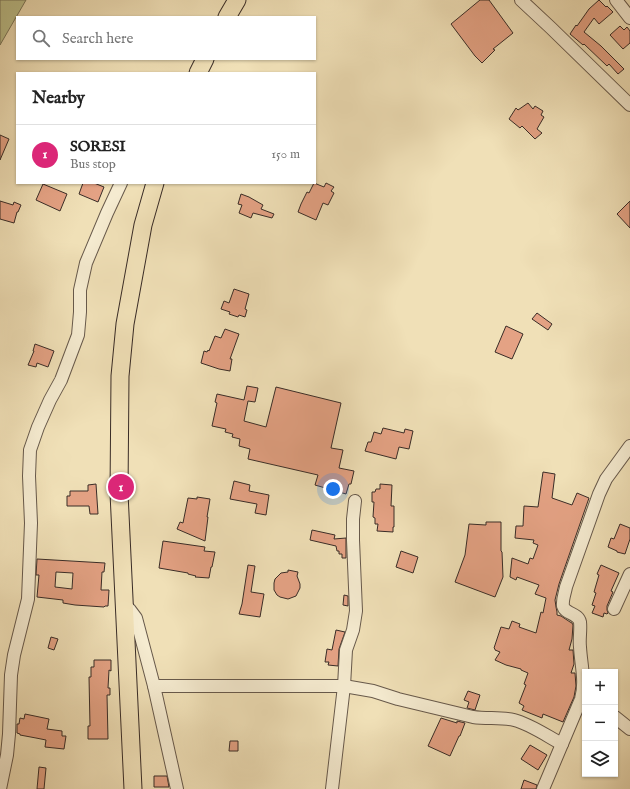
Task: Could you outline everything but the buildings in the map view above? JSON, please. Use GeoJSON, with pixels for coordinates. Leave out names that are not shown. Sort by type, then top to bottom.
{"type":"FeatureCollection","features":[{"type":"Feature","properties":{"kind":"highway"},"geometry":{"type":"LineString","coordinates":[[228,16],[237,0]]}},
{"type":"Feature","properties":{"kind":"highway"},"geometry":{"type":"LineString","coordinates":[[133,789],[119,493],[120,376],[125,324],[143,225],[155,184]]}},
{"type":"Feature","properties":{"kind":"street"},"geometry":{"type":"LineString","coordinates":[[521,0],[552,28],[630,105]]}},
{"type":"Feature","properties":{"kind":"street"},"geometry":{"type":"LineString","coordinates":[[616,0],[630,18]]}},
{"type":"Feature","properties":{"kind":"street"},"geometry":{"type":"LineString","coordinates":[[0,789],[7,755],[11,675],[14,655],[28,599],[31,523],[29,476],[30,450],[38,427],[61,380],[78,335],[80,290],[86,263],[106,213],[120,184]]}},
{"type":"Feature","properties":{"kind":"street"},"geometry":{"type":"LineString","coordinates":[[582,669],[580,647],[580,621],[578,617],[566,610],[563,606],[563,600],[566,587],[606,479],[630,446]]}},
{"type":"Feature","properties":{"kind":"street"},"geometry":{"type":"LineString","coordinates":[[332,789],[344,686],[346,650],[353,630],[356,611],[353,540],[355,501]]}},
{"type":"Feature","properties":{"kind":"street"},"geometry":{"type":"LineString","coordinates":[[614,609],[630,574]]}},
{"type":"Feature","properties":{"kind":"street"},"geometry":{"type":"LineString","coordinates":[[124,604],[136,618],[154,686],[176,789]]}},
{"type":"Feature","properties":{"kind":"street"},"geometry":{"type":"LineString","coordinates":[[154,686],[344,686],[372,691],[404,701],[473,717],[513,719],[562,744]]}},
{"type":"Feature","properties":{"kind":"street"},"geometry":{"type":"LineString","coordinates":[[543,789],[582,697]]}},
{"type":"Feature","properties":{"kind":"street"},"geometry":{"type":"LineString","coordinates":[[618,719],[630,729]]}},
{"type":"Feature","properties":{"kind":"green space"},"geometry":{"type":"Polygon","coordinates":[[[0,0],[26,0],[16,16],[0,45],[0,0]]]}},
{"type":"Feature","properties":{"kind":"place","name":"SORESI"},"geometry":{"type":"Point","coordinates":[121,487]}}]}
